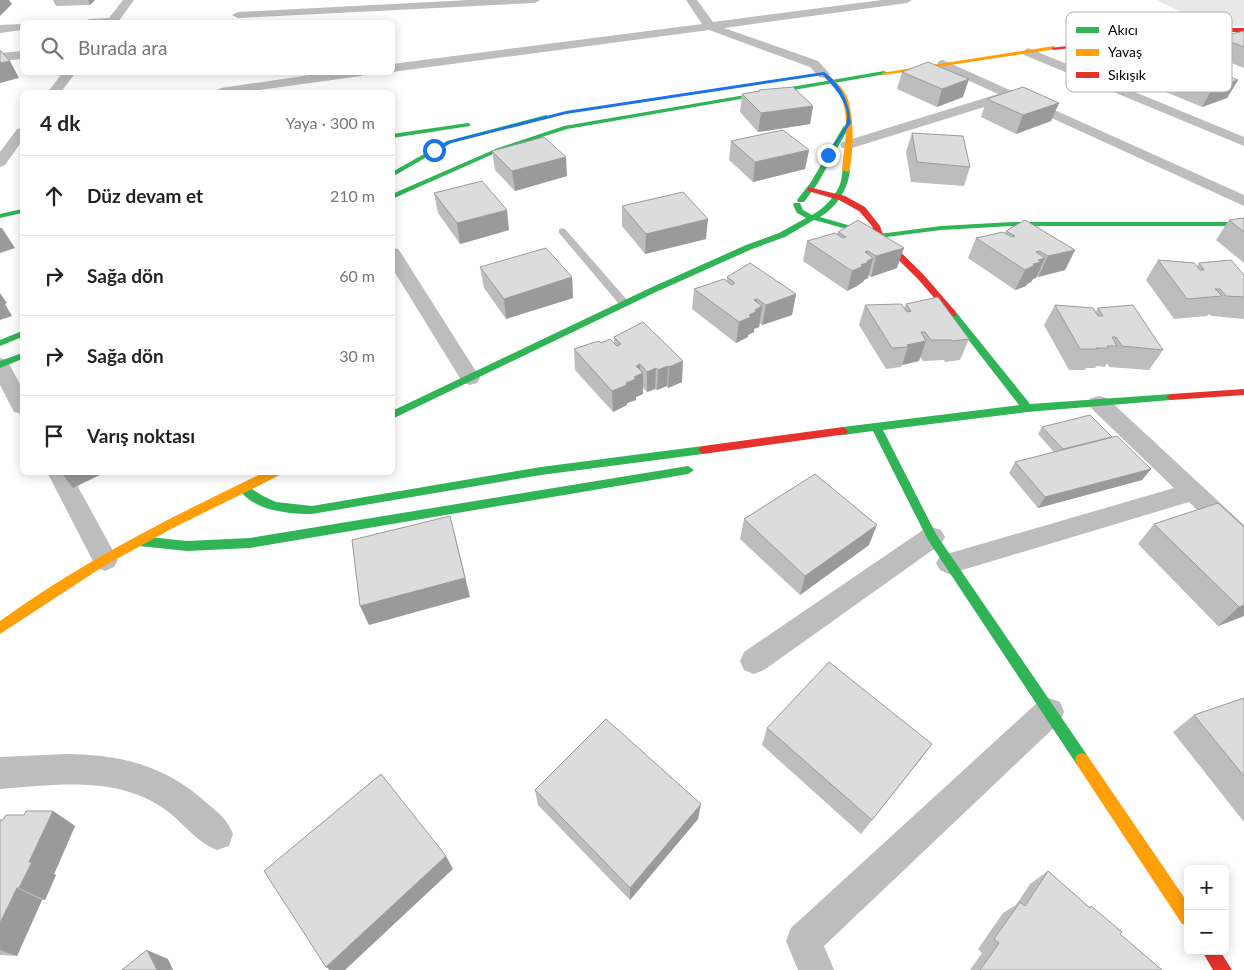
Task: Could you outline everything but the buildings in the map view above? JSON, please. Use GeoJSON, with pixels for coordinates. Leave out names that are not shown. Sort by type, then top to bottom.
{"type":"FeatureCollection","features":[{"type":"Feature","properties":{"kind":"street"},"geometry":{"type":"LineString","coordinates":[[114,20],[129,0]]}},
{"type":"Feature","properties":{"kind":"street"},"geometry":{"type":"LineString","coordinates":[[245,0],[236,19],[535,0]]}},
{"type":"Feature","properties":{"kind":"street"},"geometry":{"type":"LineString","coordinates":[[395,415],[624,303],[750,247],[773,240],[813,218],[838,196],[845,180],[849,123],[847,106],[842,93],[814,64],[709,25],[691,0]]}},
{"type":"Feature","properties":{"kind":"street"},"geometry":{"type":"LineString","coordinates":[[395,68],[875,2],[907,0]]}},
{"type":"Feature","properties":{"kind":"street"},"geometry":{"type":"LineString","coordinates":[[0,29],[20,27]]}},
{"type":"Feature","properties":{"kind":"street"},"geometry":{"type":"LineString","coordinates":[[395,196],[494,153],[560,129],[828,77],[1066,38]]}},
{"type":"Feature","properties":{"kind":"street"},"geometry":{"type":"LineString","coordinates":[[679,96],[943,64],[1066,47]]}},
{"type":"Feature","properties":{"kind":"street"},"geometry":{"type":"LineString","coordinates":[[1028,52],[1066,68]]}},
{"type":"Feature","properties":{"kind":"street"},"geometry":{"type":"LineString","coordinates":[[0,57],[20,55]]}},
{"type":"Feature","properties":{"kind":"street"},"geometry":{"type":"LineString","coordinates":[[943,64],[1244,201]]}},
{"type":"Feature","properties":{"kind":"street"},"geometry":{"type":"LineString","coordinates":[[56,90],[68,75]]}},
{"type":"Feature","properties":{"kind":"street"},"geometry":{"type":"LineString","coordinates":[[222,89],[336,75]]}},
{"type":"Feature","properties":{"kind":"street"},"geometry":{"type":"LineString","coordinates":[[1124,92],[1244,142]]}},
{"type":"Feature","properties":{"kind":"street"},"geometry":{"type":"LineString","coordinates":[[847,145],[1010,95]]}},
{"type":"Feature","properties":{"kind":"street"},"geometry":{"type":"LineString","coordinates":[[395,138],[557,114],[449,142],[395,173]]}},
{"type":"Feature","properties":{"kind":"street"},"geometry":{"type":"LineString","coordinates":[[786,214],[797,205],[811,188],[828,155],[849,123]]}},
{"type":"Feature","properties":{"kind":"street"},"geometry":{"type":"LineString","coordinates":[[0,162],[20,135]]}},
{"type":"Feature","properties":{"kind":"street"},"geometry":{"type":"LineString","coordinates":[[395,138],[462,139],[481,144],[494,153]]}},
{"type":"Feature","properties":{"kind":"street"},"geometry":{"type":"LineString","coordinates":[[406,154],[462,167]]}},
{"type":"Feature","properties":{"kind":"street"},"geometry":{"type":"LineString","coordinates":[[811,188],[838,196],[864,211],[875,223],[879,236],[915,269],[950,307],[999,368],[1027,408]]}},
{"type":"Feature","properties":{"kind":"street"},"geometry":{"type":"LineString","coordinates":[[0,208],[20,203]]}},
{"type":"Feature","properties":{"kind":"street"},"geometry":{"type":"LineString","coordinates":[[797,205],[803,214],[813,218],[879,236],[941,228],[1012,224],[1244,224]]}},
{"type":"Feature","properties":{"kind":"street"},"geometry":{"type":"LineString","coordinates":[[0,216],[20,211]]}},
{"type":"Feature","properties":{"kind":"street"},"geometry":{"type":"LineString","coordinates":[[750,247],[759,233],[766,228]]}},
{"type":"Feature","properties":{"kind":"street"},"geometry":{"type":"LineString","coordinates":[[395,258],[470,378]]}},
{"type":"Feature","properties":{"kind":"street"},"geometry":{"type":"LineString","coordinates":[[0,343],[20,335]]}},
{"type":"Feature","properties":{"kind":"street"},"geometry":{"type":"LineString","coordinates":[[20,357],[0,365],[20,403]]}},
{"type":"Feature","properties":{"kind":"street"},"geometry":{"type":"LineString","coordinates":[[244,488],[254,498],[266,504],[287,509],[312,510],[541,471],[876,427],[1027,408],[1244,392]]}},
{"type":"Feature","properties":{"kind":"street"},"geometry":{"type":"LineString","coordinates":[[1099,403],[1244,540]]}},
{"type":"Feature","properties":{"kind":"street"},"geometry":{"type":"LineString","coordinates":[[781,451],[876,427]]}},
{"type":"Feature","properties":{"kind":"street"},"geometry":{"type":"LineString","coordinates":[[876,427],[932,537],[1184,912]]}},
{"type":"Feature","properties":{"kind":"street"},"geometry":{"type":"LineString","coordinates":[[139,541],[186,546],[250,543],[695,469]]}},
{"type":"Feature","properties":{"kind":"street"},"geometry":{"type":"LineString","coordinates":[[60,475],[105,560]]}},
{"type":"Feature","properties":{"kind":"street"},"geometry":{"type":"LineString","coordinates":[[0,628],[42,598],[105,560],[270,475]]}},
{"type":"Feature","properties":{"kind":"street"},"geometry":{"type":"LineString","coordinates":[[949,563],[1192,492]]}},
{"type":"Feature","properties":{"kind":"street"},"geometry":{"type":"LineString","coordinates":[[754,662],[932,537]]}},
{"type":"Feature","properties":{"kind":"street"},"geometry":{"type":"LineString","coordinates":[[816,970],[804,941],[1049,712]]}},
{"type":"Feature","properties":{"kind":"street"},"geometry":{"type":"LineString","coordinates":[[0,773],[78,770],[104,771],[128,775],[153,784],[174,796],[217,834]]}},
{"type":"Feature","properties":{"kind":"street"},"geometry":{"type":"LineString","coordinates":[[1213,955],[1223,970]]}},
{"type":"Feature","properties":{"kind":"lane"},"geometry":{"type":"LineString","coordinates":[[562,232],[624,303]]}},
{"type":"Feature","properties":{"kind":"shaded area"},"geometry":{"type":"Polygon","coordinates":[[[1156,0],[1244,0],[1244,26],[1232,26],[1232,12],[1182,12],[1156,0]]]}},
{"type":"Feature","properties":{"kind":"traffic: fast"},"geometry":{"type":"LineString","coordinates":[[395,196],[500,149],[566,127],[884,73]]}},
{"type":"Feature","properties":{"kind":"traffic: fast"},"geometry":{"type":"LineString","coordinates":[[395,173],[449,142],[546,117]]}},
{"type":"Feature","properties":{"kind":"traffic: fast"},"geometry":{"type":"LineString","coordinates":[[395,136],[468,125]]}},
{"type":"Feature","properties":{"kind":"traffic: fast"},"geometry":{"type":"LineString","coordinates":[[801,200],[814,183],[846,127]]}},
{"type":"Feature","properties":{"kind":"traffic: fast"},"geometry":{"type":"LineString","coordinates":[[395,415],[653,290],[749,247],[782,235],[821,213],[838,196],[845,180],[846,170]]}},
{"type":"Feature","properties":{"kind":"traffic: fast"},"geometry":{"type":"LineString","coordinates":[[797,205],[800,211],[808,216],[879,236],[941,228],[1012,224],[1244,224]]}},
{"type":"Feature","properties":{"kind":"traffic: fast"},"geometry":{"type":"LineString","coordinates":[[0,216],[20,211]]}},
{"type":"Feature","properties":{"kind":"traffic: fast"},"geometry":{"type":"LineString","coordinates":[[953,314],[1027,408]]}},
{"type":"Feature","properties":{"kind":"traffic: fast"},"geometry":{"type":"LineString","coordinates":[[0,343],[20,335]]}},
{"type":"Feature","properties":{"kind":"traffic: fast"},"geometry":{"type":"LineString","coordinates":[[0,365],[20,357]]}},
{"type":"Feature","properties":{"kind":"traffic: fast"},"geometry":{"type":"LineString","coordinates":[[843,431],[1027,408],[1171,397]]}},
{"type":"Feature","properties":{"kind":"traffic: fast"},"geometry":{"type":"LineString","coordinates":[[876,427],[932,537],[1082,760]]}},
{"type":"Feature","properties":{"kind":"traffic: fast"},"geometry":{"type":"LineString","coordinates":[[244,488],[259,499],[275,506],[312,510],[541,471],[703,450]]}},
{"type":"Feature","properties":{"kind":"traffic: fast"},"geometry":{"type":"LineString","coordinates":[[139,541],[187,546],[250,543],[688,470]]}},
{"type":"Feature","properties":{"kind":"traffic: slow"},"geometry":{"type":"LineString","coordinates":[[884,73],[1054,48]]}},
{"type":"Feature","properties":{"kind":"traffic: slow"},"geometry":{"type":"LineString","coordinates":[[824,74],[839,89],[846,104],[849,122],[846,170]]}},
{"type":"Feature","properties":{"kind":"traffic: slow"},"geometry":{"type":"LineString","coordinates":[[0,628],[99,562],[169,524],[270,475]]}},
{"type":"Feature","properties":{"kind":"traffic: slow"},"geometry":{"type":"LineString","coordinates":[[1082,760],[1184,912]]}},
{"type":"Feature","properties":{"kind":"traffic: jam"},"geometry":{"type":"LineString","coordinates":[[1232,30],[1244,30]]}},
{"type":"Feature","properties":{"kind":"traffic: jam"},"geometry":{"type":"LineString","coordinates":[[1054,48],[1066,47]]}},
{"type":"Feature","properties":{"kind":"traffic: jam"},"geometry":{"type":"LineString","coordinates":[[811,189],[842,198],[862,209],[876,226],[879,236],[920,276],[953,314]]}},
{"type":"Feature","properties":{"kind":"traffic: jam"},"geometry":{"type":"LineString","coordinates":[[1171,397],[1244,392]]}},
{"type":"Feature","properties":{"kind":"traffic: jam"},"geometry":{"type":"LineString","coordinates":[[703,450],[843,431]]}},
{"type":"Feature","properties":{"kind":"traffic: jam"},"geometry":{"type":"LineString","coordinates":[[1213,955],[1223,970]]}},
{"type":"Feature","properties":{"kind":"route"},"geometry":{"type":"LineString","coordinates":[[434,150],[449,142],[566,113],[824,74],[832,80],[842,93],[847,106],[849,123],[828,155]]}}]}
